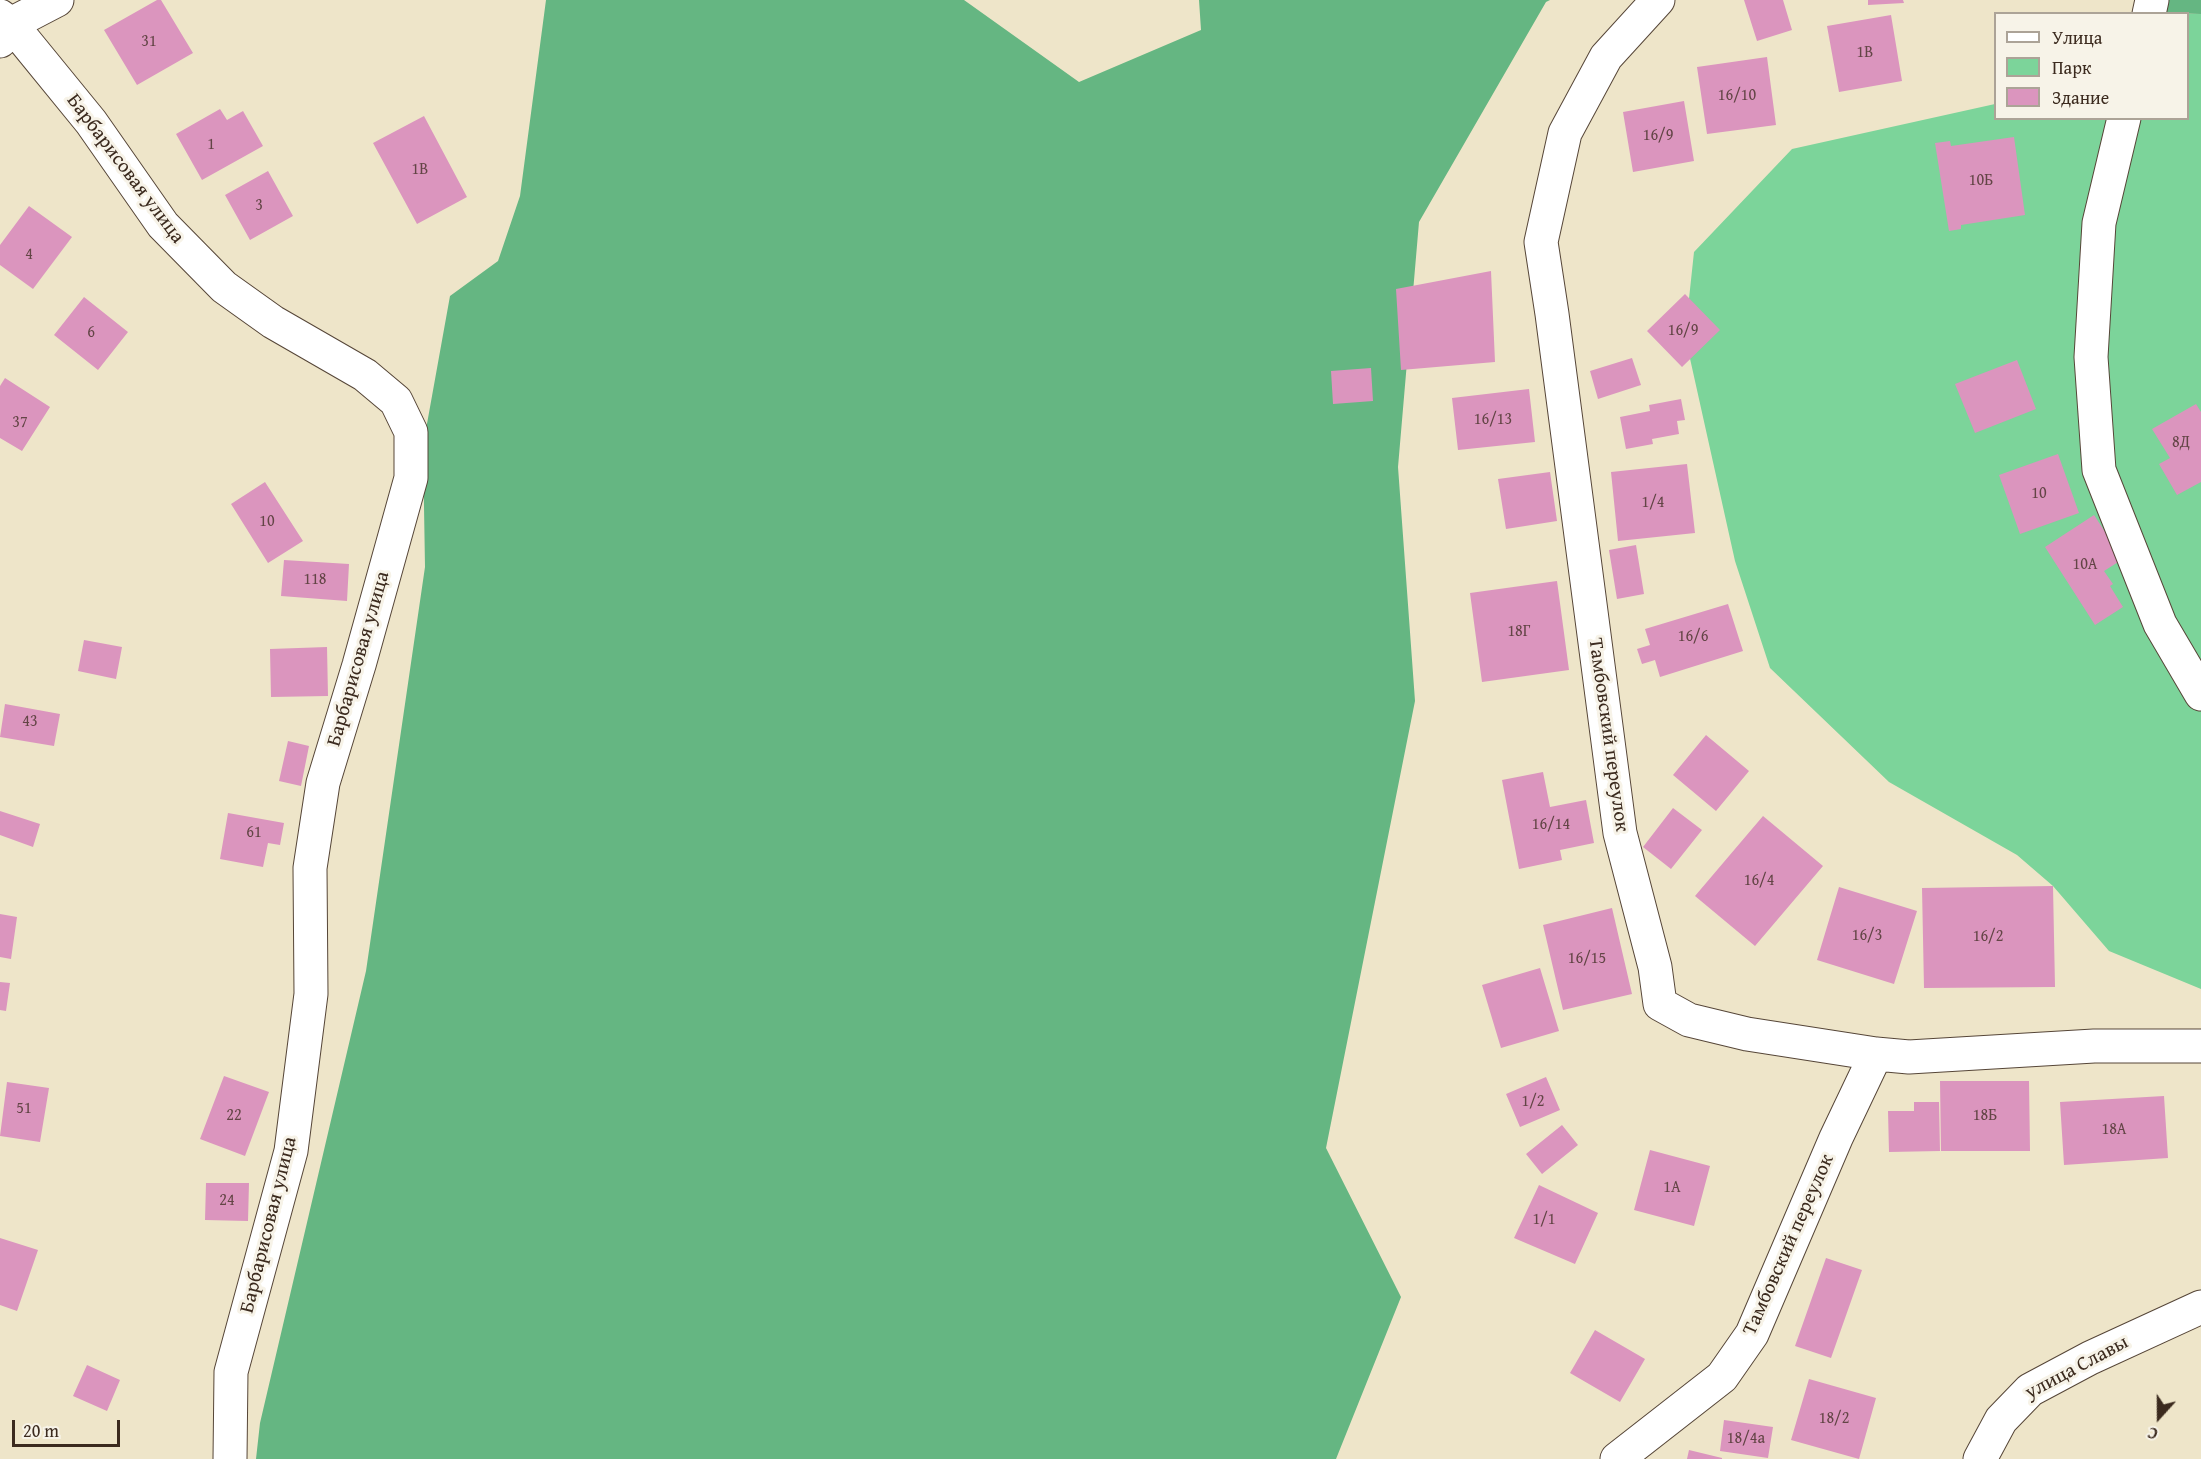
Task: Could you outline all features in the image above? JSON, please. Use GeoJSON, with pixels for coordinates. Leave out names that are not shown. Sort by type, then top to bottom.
{"type":"FeatureCollection","features":[{"type":"Feature","properties":{"kind":"street"},"geometry":{"type":"LineString","coordinates":[[4,27],[57,0]]}},
{"type":"Feature","properties":{"kind":"street","name":"Тамбовский переулок"},"geometry":{"type":"LineString","coordinates":[[1658,0],[1606,57],[1565,133],[1540,242],[1554,325],[1620,833],[1655,967],[1660,1004],[1689,1020],[1747,1034],[1909,1057],[2094,1046],[2201,1046]]}},
{"type":"Feature","properties":{"kind":"street","name":"Барбарисовая улица"},"geometry":{"type":"LineString","coordinates":[[4,27],[91,122],[163,225],[224,287],[273,322],[365,375],[396,401],[411,432],[411,478],[359,665],[323,783],[310,868],[311,994],[291,1151],[231,1372],[230,1459]]}},
{"type":"Feature","properties":{"kind":"street"},"geometry":{"type":"LineString","coordinates":[[2124,120],[2099,223],[2091,357],[2099,470],[2160,624],[2201,694]]}},
{"type":"Feature","properties":{"kind":"street","name":"Тамбовский переулок"},"geometry":{"type":"LineString","coordinates":[[1617,1459],[1722,1377],[1752,1334],[1836,1138],[1876,1054]]}},
{"type":"Feature","properties":{"kind":"street","name":"улица Славы"},"geometry":{"type":"LineString","coordinates":[[1980,1459],[2001,1420],[2030,1390],[2090,1358],[2201,1307]]}},
{"type":"Feature","properties":{"kind":"green space"},"geometry":{"type":"Polygon","coordinates":[[[546,0],[964,0],[1079,82],[1201,30],[1199,0],[1550,0],[1546,2],[1419,222],[1398,467],[1415,701],[1326,1148],[1401,1297],[1336,1459],[256,1459],[260,1423],[366,971],[425,567],[423,446],[450,296],[498,261],[520,196],[546,0]]]}},
{"type":"Feature","properties":{"kind":"green space"},"geometry":{"type":"Polygon","coordinates":[[[2142,0],[2201,0],[2201,14],[2160,12],[2142,0]]]}},
{"type":"Feature","properties":{"kind":"green space"},"geometry":{"type":"Polygon","coordinates":[[[2189,14],[2201,14],[2201,989],[2109,951],[2053,886],[2017,855],[1889,782],[1770,668],[1735,561],[1685,336],[1694,252],[1792,149],[1994,104],[1994,120],[2189,120],[2189,14]]]}},
{"type":"Feature","properties":{"kind":"building"},"geometry":{"type":"Polygon","coordinates":[[[157,0],[161,0],[193,53],[137,85],[104,30],[157,0]]]}},
{"type":"Feature","properties":{"kind":"building"},"geometry":{"type":"Polygon","coordinates":[[[1744,0],[1783,0],[1792,30],[1757,41],[1744,0]]]}},
{"type":"Feature","properties":{"kind":"building"},"geometry":{"type":"Polygon","coordinates":[[[1868,0],[1903,0],[1904,3],[1868,5],[1868,0]]]}},
{"type":"Feature","properties":{"kind":"building"},"geometry":{"type":"Polygon","coordinates":[[[1891,15],[1902,81],[1839,92],[1827,26],[1891,15]]]}},
{"type":"Feature","properties":{"kind":"building"},"geometry":{"type":"Polygon","coordinates":[[[1767,57],[1776,125],[1707,134],[1697,67],[1767,57]]]}},
{"type":"Feature","properties":{"kind":"building"},"geometry":{"type":"Polygon","coordinates":[[[1684,101],[1694,161],[1633,172],[1623,112],[1684,101]]]}},
{"type":"Feature","properties":{"kind":"building"},"geometry":{"type":"Polygon","coordinates":[[[220,109],[227,120],[243,111],[263,146],[202,180],[176,134],[220,109]]]}},
{"type":"Feature","properties":{"kind":"building"},"geometry":{"type":"Polygon","coordinates":[[[424,116],[467,197],[417,224],[373,143],[424,116]]]}},
{"type":"Feature","properties":{"kind":"building"},"geometry":{"type":"Polygon","coordinates":[[[2014,137],[2025,215],[1961,225],[1961,229],[1949,231],[1935,143],[1950,141],[1951,146],[2014,137]]]}},
{"type":"Feature","properties":{"kind":"building"},"geometry":{"type":"Polygon","coordinates":[[[268,171],[293,216],[250,240],[225,195],[268,171]]]}},
{"type":"Feature","properties":{"kind":"building"},"geometry":{"type":"Polygon","coordinates":[[[29,206],[72,237],[33,289],[0,265],[0,245],[29,206]]]}},
{"type":"Feature","properties":{"kind":"building"},"geometry":{"type":"Polygon","coordinates":[[[1491,271],[1495,362],[1401,370],[1396,289],[1491,271]]]}},
{"type":"Feature","properties":{"kind":"building"},"geometry":{"type":"Polygon","coordinates":[[[1685,294],[1720,330],[1682,367],[1647,331],[1685,294]]]}},
{"type":"Feature","properties":{"kind":"building"},"geometry":{"type":"Polygon","coordinates":[[[84,297],[128,332],[98,370],[54,335],[84,297]]]}},
{"type":"Feature","properties":{"kind":"building"},"geometry":{"type":"Polygon","coordinates":[[[1632,358],[1641,385],[1598,399],[1590,371],[1632,358]]]}},
{"type":"Feature","properties":{"kind":"building"},"geometry":{"type":"Polygon","coordinates":[[[2017,360],[2036,409],[1975,433],[1955,384],[2017,360]]]}},
{"type":"Feature","properties":{"kind":"building"},"geometry":{"type":"Polygon","coordinates":[[[1371,368],[1373,401],[1333,404],[1331,371],[1371,368]]]}},
{"type":"Feature","properties":{"kind":"building"},"geometry":{"type":"Polygon","coordinates":[[[5,378],[50,407],[22,451],[0,438],[0,386],[5,378]]]}},
{"type":"Feature","properties":{"kind":"building"},"geometry":{"type":"Polygon","coordinates":[[[1529,389],[1535,442],[1458,450],[1452,398],[1529,389]]]}},
{"type":"Feature","properties":{"kind":"building"},"geometry":{"type":"Polygon","coordinates":[[[1681,399],[1685,420],[1677,421],[1679,434],[1652,439],[1653,444],[1626,449],[1620,417],[1650,411],[1649,405],[1681,399]]]}},
{"type":"Feature","properties":{"kind":"building"},"geometry":{"type":"Polygon","coordinates":[[[2196,404],[2201,412],[2201,482],[2177,495],[2159,464],[2170,458],[2152,429],[2196,404]]]}},
{"type":"Feature","properties":{"kind":"building"},"geometry":{"type":"Polygon","coordinates":[[[2058,454],[2079,513],[2020,534],[1999,475],[2058,454]]]}},
{"type":"Feature","properties":{"kind":"building"},"geometry":{"type":"Polygon","coordinates":[[[1687,464],[1695,533],[1618,541],[1611,472],[1687,464]]]}},
{"type":"Feature","properties":{"kind":"building"},"geometry":{"type":"Polygon","coordinates":[[[1550,472],[1557,521],[1506,529],[1498,479],[1550,472]]]}},
{"type":"Feature","properties":{"kind":"building"},"geometry":{"type":"Polygon","coordinates":[[[265,482],[303,541],[268,563],[231,504],[265,482]]]}},
{"type":"Feature","properties":{"kind":"building"},"geometry":{"type":"Polygon","coordinates":[[[2094,515],[2123,559],[2104,571],[2113,584],[2110,586],[2123,607],[2095,625],[2045,547],[2094,515]]]}},
{"type":"Feature","properties":{"kind":"building"},"geometry":{"type":"Polygon","coordinates":[[[1636,545],[1644,594],[1617,599],[1609,550],[1636,545]]]}},
{"type":"Feature","properties":{"kind":"building"},"geometry":{"type":"Polygon","coordinates":[[[284,560],[349,564],[347,601],[281,596],[284,560]]]}},
{"type":"Feature","properties":{"kind":"building"},"geometry":{"type":"Polygon","coordinates":[[[1557,581],[1569,670],[1482,682],[1470,593],[1557,581]]]}},
{"type":"Feature","properties":{"kind":"building"},"geometry":{"type":"Polygon","coordinates":[[[1728,604],[1743,651],[1660,677],[1655,660],[1642,664],[1637,649],[1650,645],[1645,629],[1728,604]]]}},
{"type":"Feature","properties":{"kind":"building"},"geometry":{"type":"Polygon","coordinates":[[[84,640],[122,647],[116,679],[78,671],[84,640]]]}},
{"type":"Feature","properties":{"kind":"building"},"geometry":{"type":"Polygon","coordinates":[[[327,647],[328,696],[271,697],[270,649],[327,647]]]}},
{"type":"Feature","properties":{"kind":"building"},"geometry":{"type":"Polygon","coordinates":[[[5,704],[60,714],[54,746],[0,737],[5,704]]]}},
{"type":"Feature","properties":{"kind":"building"},"geometry":{"type":"Polygon","coordinates":[[[1706,735],[1749,771],[1716,811],[1673,775],[1706,735]]]}},
{"type":"Feature","properties":{"kind":"building"},"geometry":{"type":"Polygon","coordinates":[[[288,741],[309,746],[301,786],[279,781],[288,741]]]}},
{"type":"Feature","properties":{"kind":"building"},"geometry":{"type":"Polygon","coordinates":[[[1543,772],[1550,807],[1586,800],[1594,843],[1560,850],[1562,860],[1519,869],[1502,780],[1543,772]]]}},
{"type":"Feature","properties":{"kind":"building"},"geometry":{"type":"Polygon","coordinates":[[[1673,808],[1702,830],[1671,869],[1643,847],[1673,808]]]}},
{"type":"Feature","properties":{"kind":"building"},"geometry":{"type":"Polygon","coordinates":[[[0,811],[40,824],[33,847],[0,835],[0,811]]]}},
{"type":"Feature","properties":{"kind":"building"},"geometry":{"type":"Polygon","coordinates":[[[228,813],[284,823],[280,845],[268,843],[263,867],[220,859],[228,813]]]}},
{"type":"Feature","properties":{"kind":"building"},"geometry":{"type":"Polygon","coordinates":[[[1763,816],[1823,866],[1755,946],[1695,896],[1763,816]]]}},
{"type":"Feature","properties":{"kind":"building"},"geometry":{"type":"Polygon","coordinates":[[[2053,886],[2055,987],[1924,988],[1922,888],[2053,886]]]}},
{"type":"Feature","properties":{"kind":"building"},"geometry":{"type":"Polygon","coordinates":[[[1839,887],[1917,911],[1894,984],[1817,960],[1839,887]]]}},
{"type":"Feature","properties":{"kind":"building"},"geometry":{"type":"Polygon","coordinates":[[[1612,908],[1632,994],[1563,1010],[1543,925],[1612,908]]]}},
{"type":"Feature","properties":{"kind":"building"},"geometry":{"type":"Polygon","coordinates":[[[0,914],[17,917],[11,959],[0,957],[0,914]]]}},
{"type":"Feature","properties":{"kind":"building"},"geometry":{"type":"Polygon","coordinates":[[[1540,968],[1559,1031],[1501,1048],[1482,985],[1540,968]]]}},
{"type":"Feature","properties":{"kind":"building"},"geometry":{"type":"Polygon","coordinates":[[[0,982],[10,983],[6,1011],[0,1010],[0,982]]]}},
{"type":"Feature","properties":{"kind":"building"},"geometry":{"type":"Polygon","coordinates":[[[224,1076],[269,1092],[245,1156],[200,1139],[224,1076]]]}},
{"type":"Feature","properties":{"kind":"building"},"geometry":{"type":"Polygon","coordinates":[[[1546,1077],[1560,1110],[1520,1127],[1506,1094],[1546,1077]]]}},
{"type":"Feature","properties":{"kind":"building"},"geometry":{"type":"Polygon","coordinates":[[[1940,1081],[2029,1081],[2030,1151],[1941,1151],[1940,1081]]]}},
{"type":"Feature","properties":{"kind":"building"},"geometry":{"type":"Polygon","coordinates":[[[7,1082],[49,1088],[40,1142],[0,1136],[7,1082]]]}},
{"type":"Feature","properties":{"kind":"building"},"geometry":{"type":"Polygon","coordinates":[[[2164,1096],[2168,1158],[2064,1165],[2060,1102],[2164,1096]]]}},
{"type":"Feature","properties":{"kind":"building"},"geometry":{"type":"Polygon","coordinates":[[[1914,1102],[1939,1102],[1940,1151],[1889,1152],[1888,1111],[1914,1111],[1914,1102]]]}},
{"type":"Feature","properties":{"kind":"building"},"geometry":{"type":"Polygon","coordinates":[[[1562,1125],[1578,1145],[1542,1174],[1526,1154],[1562,1125]]]}},
{"type":"Feature","properties":{"kind":"building"},"geometry":{"type":"Polygon","coordinates":[[[1650,1150],[1710,1166],[1694,1226],[1634,1210],[1650,1150]]]}},
{"type":"Feature","properties":{"kind":"building"},"geometry":{"type":"Polygon","coordinates":[[[206,1183],[249,1183],[248,1221],[205,1220],[206,1183]]]}},
{"type":"Feature","properties":{"kind":"building"},"geometry":{"type":"Polygon","coordinates":[[[1539,1185],[1598,1213],[1575,1264],[1514,1238],[1539,1185]]]}},
{"type":"Feature","properties":{"kind":"building"},"geometry":{"type":"Polygon","coordinates":[[[0,1238],[38,1250],[17,1311],[0,1305],[0,1238]]]}},
{"type":"Feature","properties":{"kind":"building"},"geometry":{"type":"Polygon","coordinates":[[[1826,1258],[1862,1270],[1831,1358],[1795,1346],[1826,1258]]]}},
{"type":"Feature","properties":{"kind":"building"},"geometry":{"type":"Polygon","coordinates":[[[1595,1330],[1645,1359],[1620,1402],[1570,1373],[1595,1330]]]}},
{"type":"Feature","properties":{"kind":"building"},"geometry":{"type":"Polygon","coordinates":[[[87,1365],[120,1380],[107,1411],[73,1396],[87,1365]]]}},
{"type":"Feature","properties":{"kind":"building"},"geometry":{"type":"Polygon","coordinates":[[[1809,1379],[1876,1398],[1859,1459],[1791,1440],[1809,1379]]]}},
{"type":"Feature","properties":{"kind":"building"},"geometry":{"type":"Polygon","coordinates":[[[1724,1420],[1773,1427],[1768,1458],[1720,1451],[1724,1420]]]}},
{"type":"Feature","properties":{"kind":"building"},"geometry":{"type":"Polygon","coordinates":[[[1689,1450],[1722,1458],[1722,1459],[1687,1459],[1689,1450]]]}}]}
